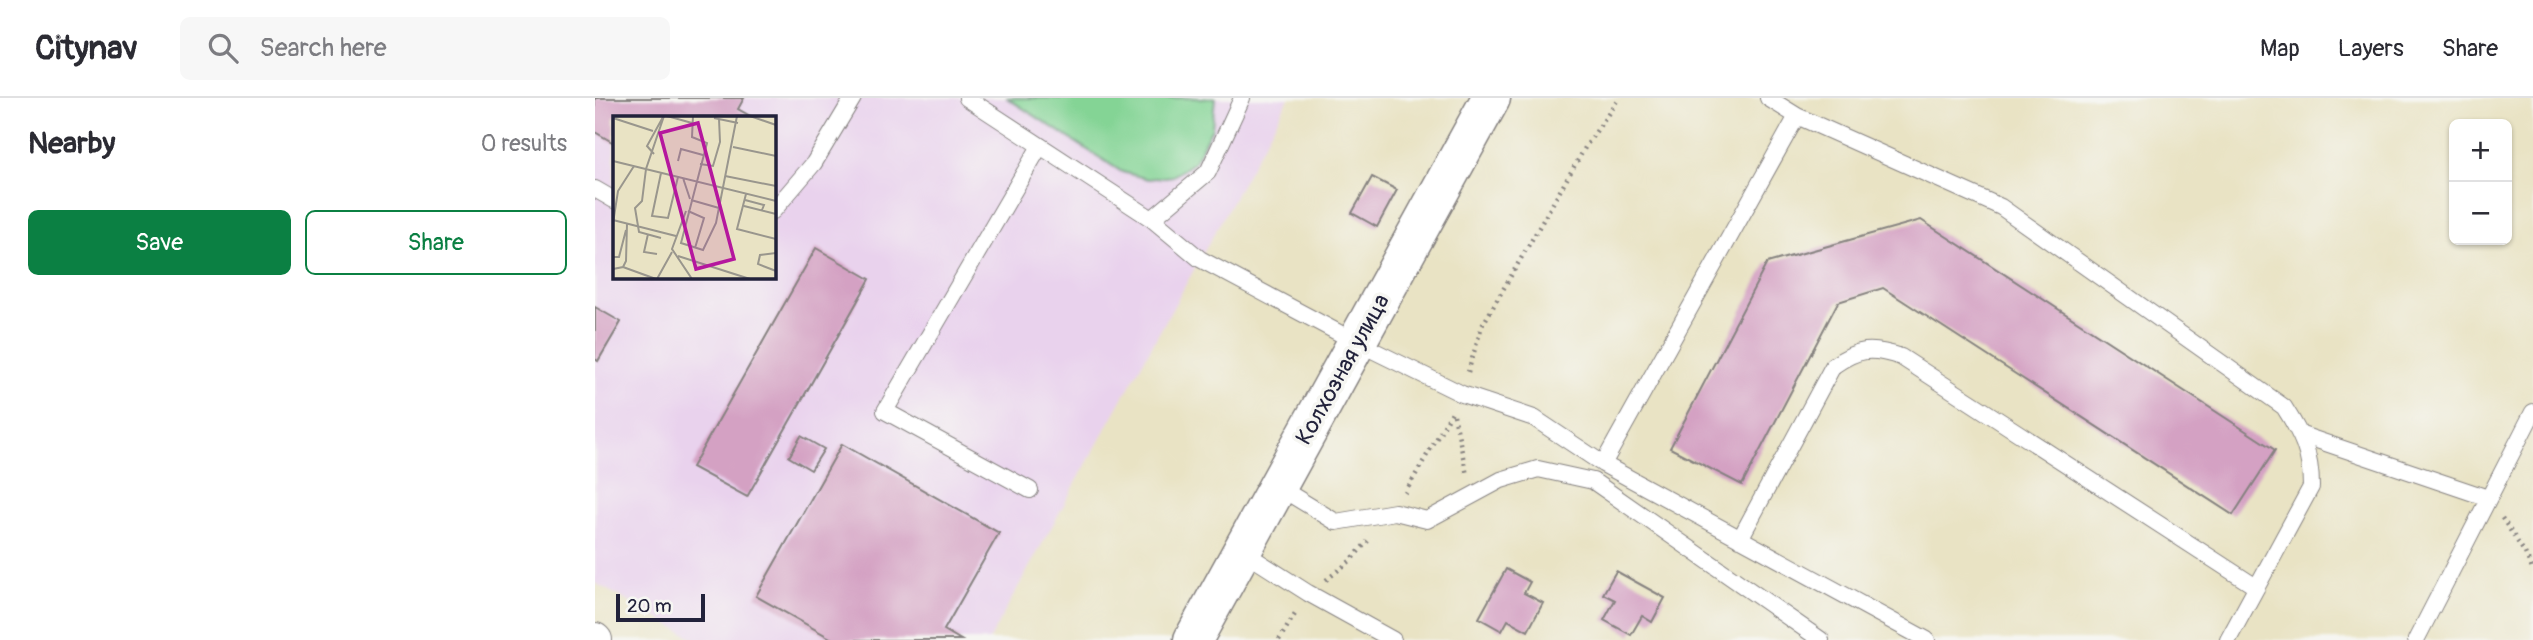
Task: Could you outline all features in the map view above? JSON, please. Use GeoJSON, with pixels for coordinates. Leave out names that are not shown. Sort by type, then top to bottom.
{"type":"FeatureCollection","features":[{"type":"Feature","properties":{"kind":"main road","name":"Колхозная улица"},"geometry":{"type":"LineString","coordinates":[[1193,640],[1490,98]]}},
{"type":"Feature","properties":{"kind":"lane"},"geometry":{"type":"LineString","coordinates":[[775,209],[814,163],[853,98]]}},
{"type":"Feature","properties":{"kind":"lane"},"geometry":{"type":"LineString","coordinates":[[967,98],[1152,219],[1200,258],[1356,342],[1462,394],[1534,418],[1603,464],[1927,640]]}},
{"type":"Feature","properties":{"kind":"lane"},"geometry":{"type":"LineString","coordinates":[[1152,219],[1208,172],[1242,98]]}},
{"type":"Feature","properties":{"kind":"lane"},"geometry":{"type":"LineString","coordinates":[[1768,98],[1797,116],[2001,207],[2284,407],[2302,435],[2311,464],[2311,487],[2228,640]]}},
{"type":"Feature","properties":{"kind":"lane"},"geometry":{"type":"LineString","coordinates":[[1603,464],[1797,116]]}},
{"type":"Feature","properties":{"kind":"lane"},"geometry":{"type":"LineString","coordinates":[[1030,490],[885,411],[1040,146]]}},
{"type":"Feature","properties":{"kind":"lane"},"geometry":{"type":"LineString","coordinates":[[595,189],[613,199]]}},
{"type":"Feature","properties":{"kind":"lane"},"geometry":{"type":"LineString","coordinates":[[1741,539],[1833,366],[1846,356],[1864,350],[1883,351],[1901,357],[2256,587]]}},
{"type":"Feature","properties":{"kind":"lane"},"geometry":{"type":"LineString","coordinates":[[2416,640],[2533,412]]}},
{"type":"Feature","properties":{"kind":"lane"},"geometry":{"type":"LineString","coordinates":[[2302,435],[2488,498]]}},
{"type":"Feature","properties":{"kind":"lane"},"geometry":{"type":"LineString","coordinates":[[1277,486],[1336,522],[1395,512],[1427,520],[1501,480],[1538,469],[1593,481],[1821,640]]}},
{"type":"Feature","properties":{"kind":"lane"},"geometry":{"type":"LineString","coordinates":[[1242,551],[1308,593],[1392,640]]}},
{"type":"Feature","properties":{"kind":"path"},"geometry":{"type":"LineString","coordinates":[[1453,410],[1471,496]]}},
{"type":"Feature","properties":{"kind":"path"},"geometry":{"type":"LineString","coordinates":[[2488,498],[2525,553],[2533,571]]}},
{"type":"Feature","properties":{"kind":"shaded area"},"geometry":{"type":"Polygon","coordinates":[[[595,98],[1289,98],[989,640],[697,640],[595,583],[595,98]]]}},
{"type":"Feature","properties":{"kind":"green space"},"geometry":{"type":"Polygon","coordinates":[[[1007,98],[1215,98],[1212,128],[1194,162],[1173,176],[1148,179],[1122,172],[1007,98]]]}},
{"type":"Feature","properties":{"kind":"building"},"geometry":{"type":"Polygon","coordinates":[[[595,98],[744,98],[738,109],[750,116],[613,116],[613,142],[595,132],[595,98]]]}},
{"type":"Feature","properties":{"kind":"building"},"geometry":{"type":"Polygon","coordinates":[[[1372,177],[1397,190],[1377,227],[1352,213],[1372,177]]]}},
{"type":"Feature","properties":{"kind":"building"},"geometry":{"type":"Polygon","coordinates":[[[1921,220],[2275,450],[2233,515],[1883,288],[1838,302],[1742,485],[1670,448],[1767,263],[1921,220]]]}},
{"type":"Feature","properties":{"kind":"building"},"geometry":{"type":"Polygon","coordinates":[[[816,248],[870,279],[747,497],[692,467],[816,248]]]}},
{"type":"Feature","properties":{"kind":"building"},"geometry":{"type":"Polygon","coordinates":[[[595,307],[621,322],[598,361],[595,359],[595,307]]]}},
{"type":"Feature","properties":{"kind":"building"},"geometry":{"type":"Polygon","coordinates":[[[801,436],[824,449],[811,470],[789,457],[801,436]]]}},
{"type":"Feature","properties":{"kind":"building"},"geometry":{"type":"Polygon","coordinates":[[[842,444],[999,533],[944,630],[961,640],[834,640],[756,596],[842,444]]]}},
{"type":"Feature","properties":{"kind":"building"},"geometry":{"type":"Polygon","coordinates":[[[1506,569],[1530,582],[1524,593],[1543,603],[1528,631],[1508,620],[1502,631],[1479,618],[1506,569]]]}},
{"type":"Feature","properties":{"kind":"building"},"geometry":{"type":"Polygon","coordinates":[[[1616,571],[1665,598],[1652,622],[1642,616],[1631,635],[1604,620],[1615,600],[1603,594],[1616,571]]]}}]}
